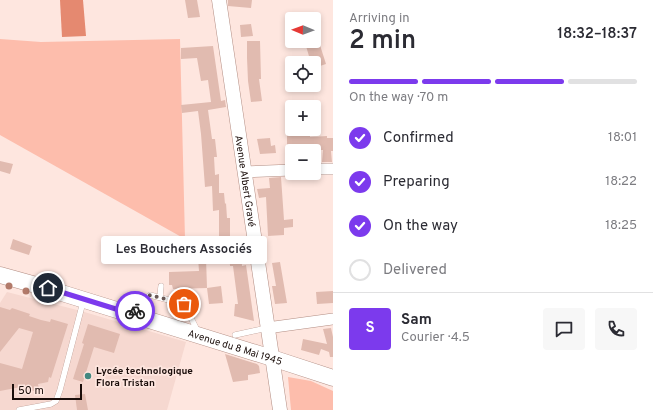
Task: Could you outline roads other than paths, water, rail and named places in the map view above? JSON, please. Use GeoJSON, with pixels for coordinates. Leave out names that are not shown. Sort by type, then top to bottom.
{"type":"FeatureCollection","features":[{"type":"Feature","properties":{"kind":"main road","name":"Avenue du 8 Mai 1945"},"geometry":{"type":"LineString","coordinates":[[0,275],[132,314],[333,378]]}},
{"type":"Feature","properties":{"kind":"street","name":"Avenue Albert Gravé"},"geometry":{"type":"LineString","coordinates":[[219,0],[280,410]]}},
{"type":"Feature","properties":{"kind":"street"},"geometry":{"type":"LineString","coordinates":[[321,169],[333,169]]}},
{"type":"Feature","properties":{"kind":"street"},"geometry":{"type":"LineString","coordinates":[[244,172],[285,170]]}},
{"type":"Feature","properties":{"kind":"street"},"geometry":{"type":"LineString","coordinates":[[267,328],[333,319]]}},
{"type":"Feature","properties":{"kind":"lane"},"geometry":{"type":"LineString","coordinates":[[160,286],[160,297]]}},
{"type":"Feature","properties":{"kind":"lane"},"geometry":{"type":"LineString","coordinates":[[132,314],[150,295],[184,304],[200,336]]}},
{"type":"Feature","properties":{"kind":"lane"},"geometry":{"type":"LineString","coordinates":[[19,410],[51,404],[56,401],[84,300]]}},
{"type":"Feature","properties":{"kind":"lane"},"geometry":{"type":"LineString","coordinates":[[234,335],[267,328]]}},
{"type":"Feature","properties":{"kind":"place","name":"Les Bouchers Associés"},"geometry":{"type":"Point","coordinates":[184,304]}},
{"type":"Feature","properties":{"kind":"place","name":"Lycée technologique Flora Tristan"},"geometry":{"type":"Point","coordinates":[88,376]}}]}
